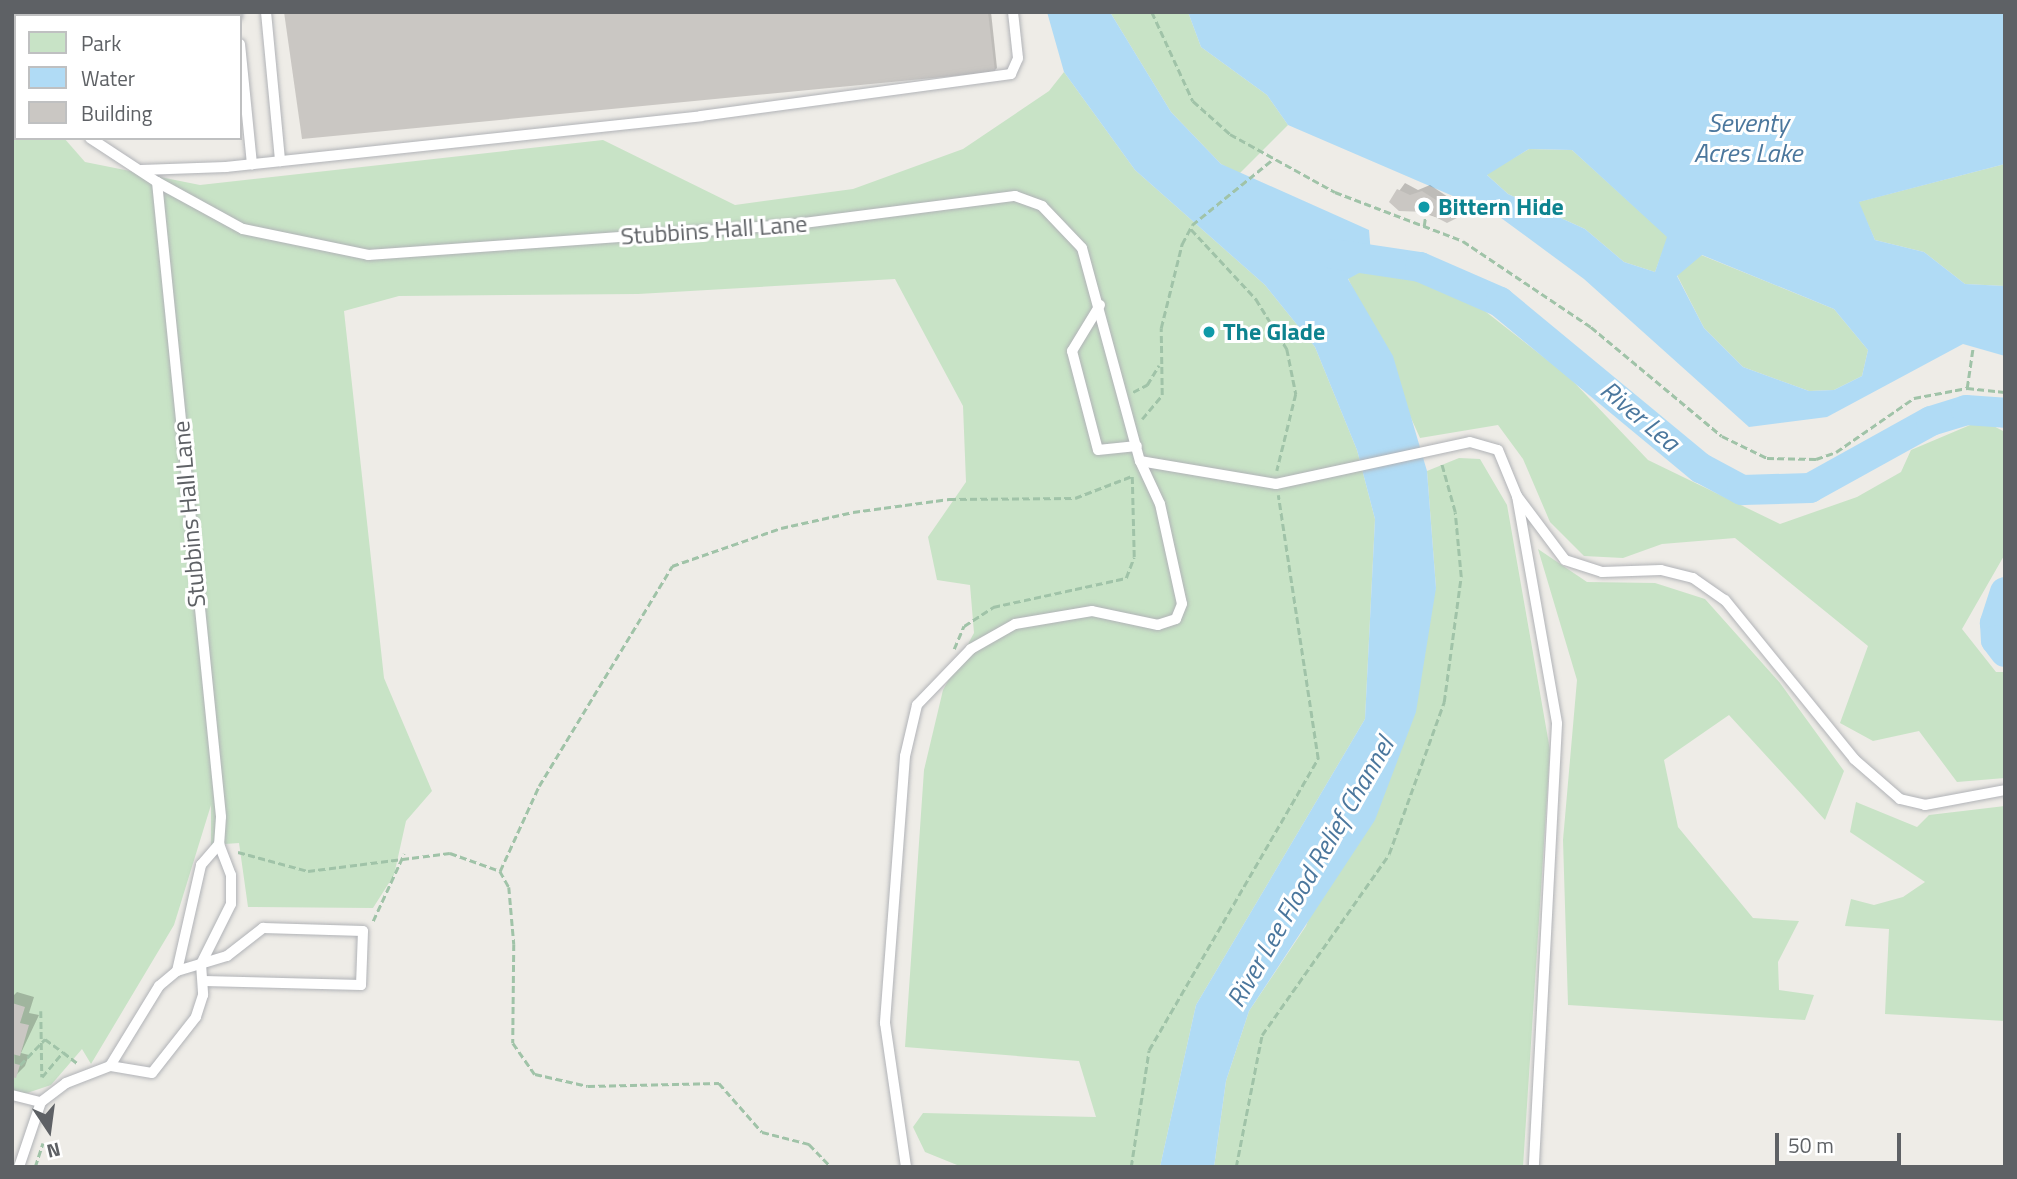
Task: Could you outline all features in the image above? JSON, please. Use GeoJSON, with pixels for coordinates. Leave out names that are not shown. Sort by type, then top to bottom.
{"type":"FeatureCollection","features":[{"type":"Feature","properties":{"kind":"lane"},"geometry":{"type":"LineString","coordinates":[[267,12],[280,161]]}},
{"type":"Feature","properties":{"kind":"lane"},"geometry":{"type":"LineString","coordinates":[[140,170],[280,161],[1011,74],[1018,58],[1013,12]]}},
{"type":"Feature","properties":{"kind":"lane"},"geometry":{"type":"LineString","coordinates":[[242,64],[252,164]]}},
{"type":"Feature","properties":{"kind":"lane","name":"Stubbins Hall Lane"},"geometry":{"type":"LineString","coordinates":[[93,140],[158,182],[243,229],[368,255],[788,225],[1015,196],[1042,206],[1064,226],[1082,248],[1100,305],[1140,461],[1177,562],[1182,604],[1176,620],[1158,625],[1092,611],[1058,613],[993,635],[952,665]]}},
{"type":"Feature","properties":{"kind":"lane","name":"Stubbins Hall Lane"},"geometry":{"type":"LineString","coordinates":[[158,182],[222,817],[219,845]]}},
{"type":"Feature","properties":{"kind":"lane"},"geometry":{"type":"LineString","coordinates":[[1100,305],[1072,351],[1098,450],[1137,446]]}},
{"type":"Feature","properties":{"kind":"lane"},"geometry":{"type":"LineString","coordinates":[[1140,461],[1276,484],[1349,471],[1470,442],[1498,450],[1517,496],[1557,724],[1534,1167]]}},
{"type":"Feature","properties":{"kind":"lane"},"geometry":{"type":"LineString","coordinates":[[1517,496],[1564,560],[1602,572],[1682,576],[1725,600],[1854,760],[1900,799],[1925,805],[2005,790]]}},
{"type":"Feature","properties":{"kind":"lane"},"geometry":{"type":"LineString","coordinates":[[906,1166],[885,1023],[905,757],[917,705],[952,665]]}},
{"type":"Feature","properties":{"kind":"lane"},"geometry":{"type":"LineString","coordinates":[[19,1167],[41,1102],[110,1066],[152,1073],[196,1017],[204,981],[201,964],[231,904],[231,875],[219,845],[201,864],[177,971]]}},
{"type":"Feature","properties":{"kind":"lane"},"geometry":{"type":"LineString","coordinates":[[110,1066],[159,986],[177,971],[227,956],[263,928],[363,930],[361,985],[204,981]]}},
{"type":"Feature","properties":{"kind":"lane"},"geometry":{"type":"LineString","coordinates":[[12,1095],[41,1102]]}},
{"type":"Feature","properties":{"kind":"path"},"geometry":{"type":"LineString","coordinates":[[1152,12],[1193,101],[1272,160],[1424,226],[1502,265],[1591,327],[1722,436],[1767,458],[1826,455],[1914,398],[1967,388],[2005,392]]}},
{"type":"Feature","properties":{"kind":"path"},"geometry":{"type":"LineString","coordinates":[[1132,423],[1157,406],[1169,283],[1192,227],[1260,163],[1272,160]]}},
{"type":"Feature","properties":{"kind":"path"},"geometry":{"type":"LineString","coordinates":[[1424,226],[1426,212]]}},
{"type":"Feature","properties":{"kind":"path"},"geometry":{"type":"LineString","coordinates":[[1131,1167],[1149,1050],[1318,759],[1276,484],[1277,458],[1296,394],[1287,349],[1256,299],[1192,227]]}},
{"type":"Feature","properties":{"kind":"path"},"geometry":{"type":"LineString","coordinates":[[1967,388],[1973,347]]}},
{"type":"Feature","properties":{"kind":"path"},"geometry":{"type":"LineString","coordinates":[[1122,396],[1147,385],[1159,365]]}},
{"type":"Feature","properties":{"kind":"path"},"geometry":{"type":"LineString","coordinates":[[1236,1167],[1262,1035],[1389,854],[1444,702],[1461,577],[1455,512],[1439,448]]}},
{"type":"Feature","properties":{"kind":"path"},"geometry":{"type":"LineString","coordinates":[[500,872],[540,786],[672,566],[781,528],[853,512],[949,499],[1075,498],[1132,476],[1134,557],[1126,578],[993,607],[955,636],[952,665]]}},
{"type":"Feature","properties":{"kind":"path"},"geometry":{"type":"LineString","coordinates":[[219,845],[308,871],[404,854],[450,853],[500,872],[509,887],[514,944],[513,1043],[535,1073],[588,1086],[719,1083],[762,1132],[792,1136],[831,1167]]}},
{"type":"Feature","properties":{"kind":"path"},"geometry":{"type":"LineString","coordinates":[[363,930],[382,910],[404,854]]}},
{"type":"Feature","properties":{"kind":"path"},"geometry":{"type":"LineString","coordinates":[[41,1011],[45,1039],[41,1077],[63,1052]]}},
{"type":"Feature","properties":{"kind":"path"},"geometry":{"type":"LineString","coordinates":[[45,1039],[91,1074]]}},
{"type":"Feature","properties":{"kind":"path"},"geometry":{"type":"LineString","coordinates":[[20,1065],[45,1039]]}},
{"type":"Feature","properties":{"kind":"green space"},"geometry":{"type":"Polygon","coordinates":[[[1110,12],[1188,12],[1201,47],[1267,95],[1288,125],[1239,174],[1221,164],[1171,112],[1110,12]]]}},
{"type":"Feature","properties":{"kind":"green space"},"geometry":{"type":"Polygon","coordinates":[[[1064,72],[1135,170],[1265,285],[1315,347],[1357,450],[1375,519],[1365,719],[1196,1005],[1160,1167],[962,1167],[925,1152],[913,1127],[923,1113],[1096,1117],[1079,1061],[905,1047],[924,770],[943,690],[974,633],[970,585],[937,580],[928,537],[966,482],[963,406],[895,279],[638,294],[399,296],[344,311],[384,678],[432,791],[406,821],[394,875],[373,908],[248,907],[239,843],[211,845],[211,805],[174,925],[91,1064],[82,1049],[51,1085],[12,1098],[12,92],[14,140],[66,140],[85,162],[200,185],[603,140],[735,205],[853,189],[963,149],[1049,91],[1064,72]]]}},
{"type":"Feature","properties":{"kind":"green space"},"geometry":{"type":"Polygon","coordinates":[[[1529,149],[1572,150],[1668,237],[1655,272],[1624,262],[1585,229],[1508,194],[1486,174],[1529,149]]]}},
{"type":"Feature","properties":{"kind":"green space"},"geometry":{"type":"Polygon","coordinates":[[[2005,164],[2005,286],[1965,284],[1924,252],[1875,240],[1858,202],[2005,164]]]}},
{"type":"Feature","properties":{"kind":"green space"},"geometry":{"type":"Polygon","coordinates":[[[1701,255],[1834,309],[1868,350],[1862,376],[1834,390],[1809,391],[1743,367],[1704,328],[1677,275],[1701,255]]]}},
{"type":"Feature","properties":{"kind":"green space"},"geometry":{"type":"Polygon","coordinates":[[[1372,266],[1467,297],[1569,377],[1648,460],[1780,524],[1857,497],[1901,472],[1911,450],[1982,420],[2005,432],[2005,554],[1962,629],[1996,672],[2005,672],[2005,778],[1957,782],[1919,731],[1873,741],[1840,723],[1868,646],[1735,538],[1662,544],[1623,558],[1584,556],[1550,522],[1523,459],[1498,425],[1420,438],[1348,278],[1372,266]]]}},
{"type":"Feature","properties":{"kind":"green space"},"geometry":{"type":"Polygon","coordinates":[[[1459,458],[1480,459],[1507,505],[1550,750],[1523,1167],[1214,1167],[1226,1081],[1249,1011],[1306,926],[1436,588],[1427,471],[1459,458]]]}},
{"type":"Feature","properties":{"kind":"green space"},"geometry":{"type":"Polygon","coordinates":[[[1538,549],[1587,582],[1655,583],[1705,599],[1780,683],[1844,771],[1825,820],[1729,715],[1664,760],[1678,827],[1753,918],[1799,921],[1778,962],[1779,990],[1814,995],[1805,1020],[1568,1005],[1563,840],[1577,680],[1538,549]]]}},
{"type":"Feature","properties":{"kind":"green space"},"geometry":{"type":"Polygon","coordinates":[[[1856,802],[1917,827],[1929,815],[2005,806],[2005,1021],[1885,1014],[1889,929],[1845,926],[1851,899],[1874,905],[1903,897],[1925,882],[1850,832],[1856,802]]]}},
{"type":"Feature","properties":{"kind":"water","name":"River Lee Flood Relief Channel"},"geometry":{"type":"Polygon","coordinates":[[[1047,12],[1110,12],[1171,112],[1221,164],[1369,230],[1372,266],[1348,279],[1393,356],[1427,471],[1436,588],[1416,712],[1375,820],[1249,1011],[1226,1081],[1214,1167],[1160,1167],[1196,1005],[1365,719],[1375,519],[1357,450],[1315,347],[1265,285],[1135,170],[1064,72],[1047,12]]]}},
{"type":"Feature","properties":{"kind":"water","name":"Seventy Acres Lake"},"geometry":{"type":"Polygon","coordinates":[[[1188,12],[2005,12],[2005,164],[1859,202],[1875,240],[1924,252],[1965,284],[2005,286],[2005,356],[1963,344],[1827,417],[1749,427],[1584,279],[1497,215],[1288,125],[1267,95],[1201,47],[1188,12]],[[1529,149],[1487,175],[1508,194],[1585,229],[1624,262],[1655,272],[1667,237],[1572,150],[1529,149]],[[1702,255],[1677,276],[1704,328],[1743,367],[1809,391],[1834,390],[1862,376],[1868,350],[1834,309],[1702,255]]]}},
{"type":"Feature","properties":{"kind":"building"},"geometry":{"type":"Polygon","coordinates":[[[82,12],[126,12],[104,14],[82,12]]]}},
{"type":"Feature","properties":{"kind":"building"},"geometry":{"type":"Polygon","coordinates":[[[284,12],[988,12],[995,72],[302,139],[284,12]]]}},
{"type":"Feature","properties":{"kind":"building","name":"Bittern Hide"},"geometry":{"type":"Polygon","coordinates":[[[1397,189],[1410,195],[1422,191],[1461,216],[1447,223],[1426,212],[1399,211],[1389,202],[1397,189]]]}},
{"type":"Feature","properties":{"kind":"building"},"geometry":{"type":"Polygon","coordinates":[[[12,1003],[25,1007],[20,1023],[29,1025],[20,1056],[12,1054],[12,1003]]]}},
{"type":"Feature","properties":{"kind":"building"},"geometry":{"type":"Polygon","coordinates":[[[12,1063],[20,1065],[16,1078],[12,1077],[12,1063]]]}},
{"type":"Feature","properties":{"kind":"waterway","name":"River Lea"},"geometry":{"type":"LineString","coordinates":[[1333,254],[1420,267],[1500,302],[1701,468],[1742,490],[1810,488],[1931,421],[1966,410],[2005,413]]}},
{"type":"Feature","properties":{"kind":"waterway","name":"River Lea"},"geometry":{"type":"LineString","coordinates":[[2005,592],[1995,623],[1996,640],[2005,652]]}},
{"type":"Feature","properties":{"kind":"place","name":"Bittern Hide"},"geometry":{"type":"Point","coordinates":[1424,207]}},
{"type":"Feature","properties":{"kind":"place","name":"The Glade"},"geometry":{"type":"Point","coordinates":[1209,332]}}]}
